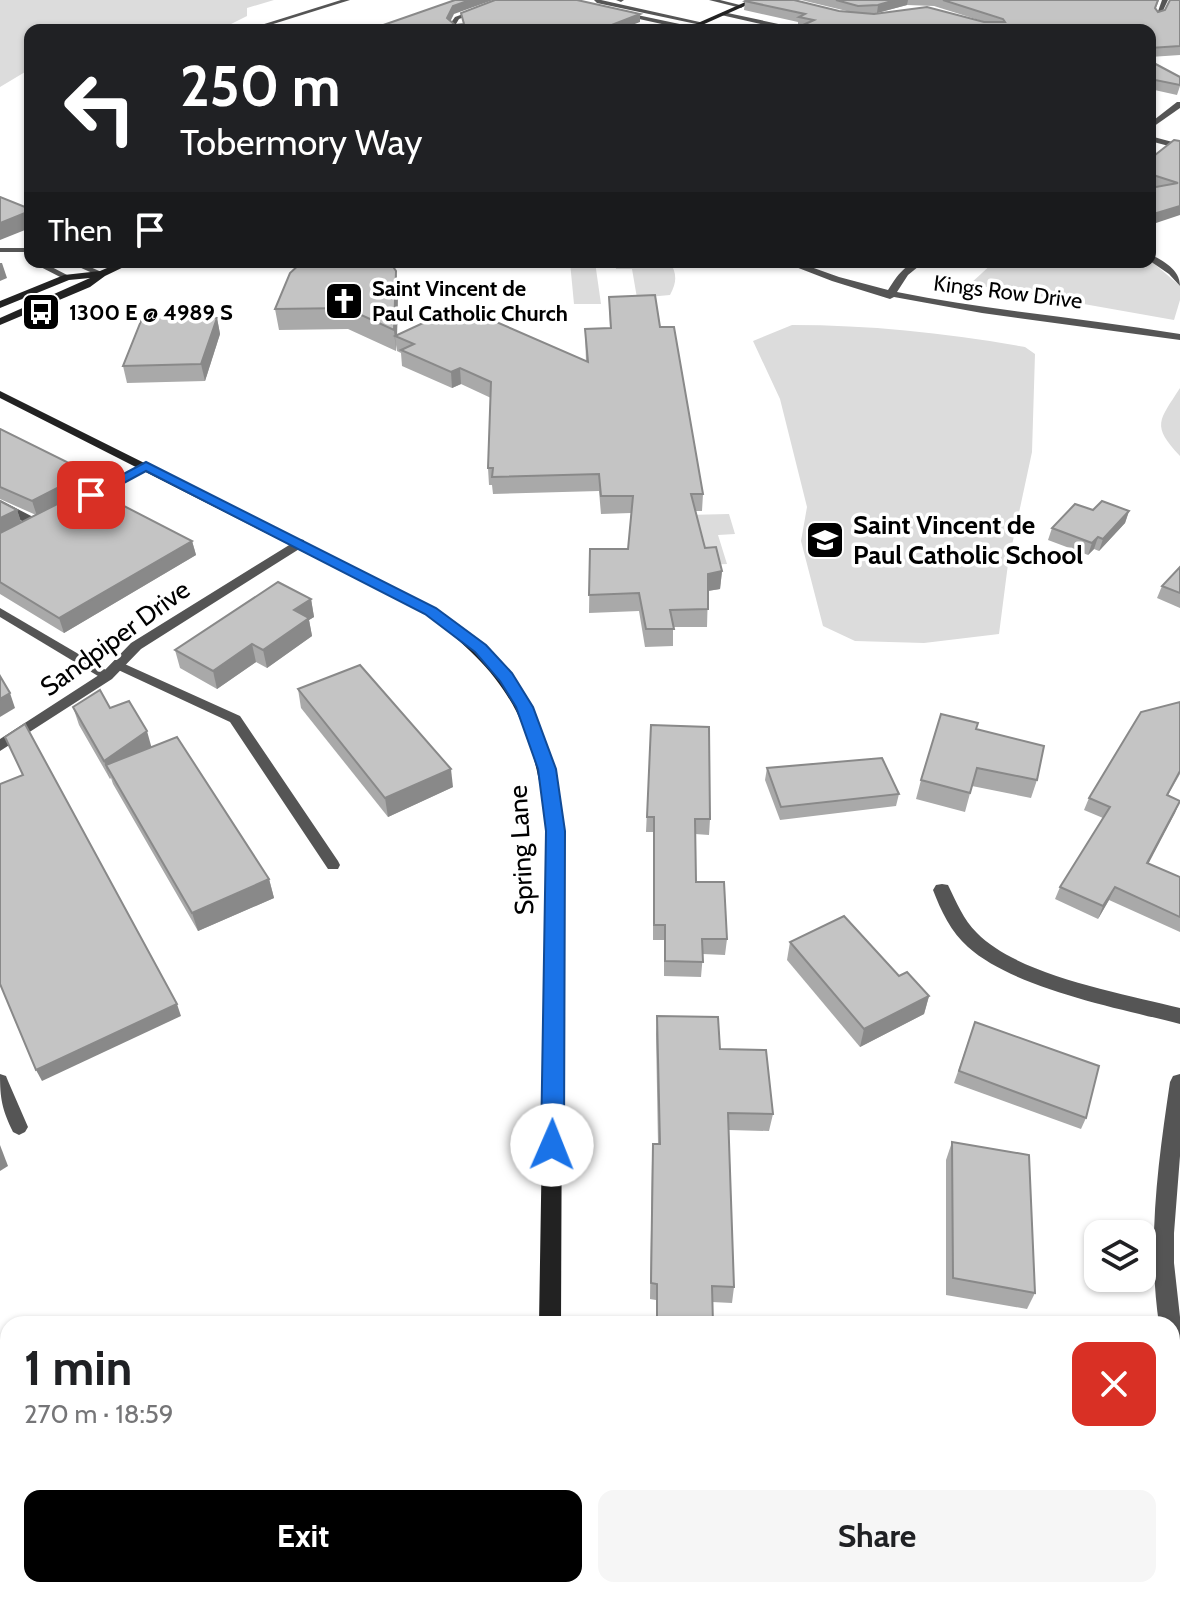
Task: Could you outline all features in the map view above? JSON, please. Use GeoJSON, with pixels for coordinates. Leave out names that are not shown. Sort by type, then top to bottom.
{"type":"FeatureCollection","features":[{"type":"Feature","properties":{"kind":"street"},"geometry":{"type":"LineString","coordinates":[[595,0],[701,23],[755,0]]}},
{"type":"Feature","properties":{"kind":"street"},"geometry":{"type":"LineString","coordinates":[[1158,16],[1165,0]]}},
{"type":"Feature","properties":{"kind":"street"},"geometry":{"type":"LineString","coordinates":[[723,14],[769,24]]}},
{"type":"Feature","properties":{"kind":"street"},"geometry":{"type":"LineString","coordinates":[[1156,122],[1180,104]]}},
{"type":"Feature","properties":{"kind":"street"},"geometry":{"type":"LineString","coordinates":[[1156,140],[1180,147]]}},
{"type":"Feature","properties":{"kind":"street"},"geometry":{"type":"LineString","coordinates":[[0,322],[87,285],[116,268]]}},
{"type":"Feature","properties":{"kind":"street","name":"Kings Row Drive"},"geometry":{"type":"LineString","coordinates":[[804,268],[890,296],[1180,337]]}},
{"type":"Feature","properties":{"kind":"street"},"geometry":{"type":"LineString","coordinates":[[890,296],[904,273],[911,268]]}},
{"type":"Feature","properties":{"kind":"street"},"geometry":{"type":"LineString","coordinates":[[0,305],[67,277],[102,274]]}},
{"type":"Feature","properties":{"kind":"street","name":"Spring Lane"},"geometry":{"type":"LineString","coordinates":[[0,394],[412,600],[465,635],[506,677],[525,707],[539,740],[552,799],[557,865],[550,1316]]}},
{"type":"Feature","properties":{"kind":"street"},"geometry":{"type":"LineString","coordinates":[[64,510],[146,466]]}},
{"type":"Feature","properties":{"kind":"street"},"geometry":{"type":"LineString","coordinates":[[0,504],[31,528],[51,517]]}},
{"type":"Feature","properties":{"kind":"street","name":"Sandpiper Drive"},"geometry":{"type":"LineString","coordinates":[[0,746],[112,670],[136,646],[299,543]]}},
{"type":"Feature","properties":{"kind":"street"},"geometry":{"type":"LineString","coordinates":[[942,890],[952,918],[982,949],[1026,970],[1180,1016]]}},
{"type":"Feature","properties":{"kind":"street"},"geometry":{"type":"LineString","coordinates":[[1168,1316],[1164,1292],[1163,1203],[1180,1082]]}},
{"type":"Feature","properties":{"kind":"lane"},"geometry":{"type":"LineString","coordinates":[[268,24],[347,0]]}},
{"type":"Feature","properties":{"kind":"lane"},"geometry":{"type":"LineString","coordinates":[[453,24],[457,18],[506,0]]}},
{"type":"Feature","properties":{"kind":"lane"},"geometry":{"type":"LineString","coordinates":[[712,0],[741,6]]}},
{"type":"Feature","properties":{"kind":"lane"},"geometry":{"type":"LineString","coordinates":[[587,6],[665,24]]}},
{"type":"Feature","properties":{"kind":"lane"},"geometry":{"type":"LineString","coordinates":[[0,250],[24,252]]}},
{"type":"Feature","properties":{"kind":"lane"},"geometry":{"type":"LineString","coordinates":[[1156,261],[1172,272],[1180,283]]}},
{"type":"Feature","properties":{"kind":"lane"},"geometry":{"type":"LineString","coordinates":[[48,268],[67,277]]}},
{"type":"Feature","properties":{"kind":"lane"},"geometry":{"type":"LineString","coordinates":[[87,268],[102,274]]}},
{"type":"Feature","properties":{"kind":"lane"},"geometry":{"type":"LineString","coordinates":[[0,612],[112,670],[235,719],[333,865]]}},
{"type":"Feature","properties":{"kind":"lane"},"geometry":{"type":"LineString","coordinates":[[0,1081],[19,1127]]}},
{"type":"Feature","properties":{"kind":"shaded area"},"geometry":{"type":"Polygon","coordinates":[[[0,0],[274,0],[247,8],[247,16],[231,24],[24,24],[24,73],[0,87],[0,0]]]}},
{"type":"Feature","properties":{"kind":"shaded area"},"geometry":{"type":"Polygon","coordinates":[[[1156,265],[1180,286],[1180,300],[1174,320],[970,284],[987,268],[1156,268],[1156,265]]]}},
{"type":"Feature","properties":{"kind":"shaded area"},"geometry":{"type":"Polygon","coordinates":[[[571,268],[596,268],[601,304],[574,304],[571,268]]]}},
{"type":"Feature","properties":{"kind":"shaded area"},"geometry":{"type":"Polygon","coordinates":[[[673,268],[674,286],[670,295],[637,298],[632,269],[616,269],[673,268]]]}},
{"type":"Feature","properties":{"kind":"shaded area"},"geometry":{"type":"Polygon","coordinates":[[[792,325],[851,326],[938,334],[1025,347],[1035,354],[1032,452],[1008,564],[999,634],[924,643],[855,641],[823,626],[801,541],[807,507],[780,399],[753,341],[792,325]]]}},
{"type":"Feature","properties":{"kind":"shaded area"},"geometry":{"type":"Polygon","coordinates":[[[1180,388],[1180,456],[1165,437],[1161,423],[1180,388]]]}},
{"type":"Feature","properties":{"kind":"shaded area"},"geometry":{"type":"Polygon","coordinates":[[[729,514],[735,534],[718,535],[727,564],[703,565],[643,516],[729,514]]]}},
{"type":"Feature","properties":{"kind":"building"},"geometry":{"type":"Polygon","coordinates":[[[455,0],[470,0],[453,6],[447,18],[454,24],[386,24],[455,0]]]}},
{"type":"Feature","properties":{"kind":"building"},"geometry":{"type":"Polygon","coordinates":[[[495,0],[577,0],[640,14],[614,24],[464,24],[461,13],[495,0]]]}},
{"type":"Feature","properties":{"kind":"building"},"geometry":{"type":"Polygon","coordinates":[[[794,0],[839,11],[874,14],[927,7],[984,22],[1005,22],[943,0],[1158,0],[1155,8],[1158,12],[1165,10],[1170,0],[1180,0],[1180,46],[1156,48],[1156,24],[805,24],[814,20],[799,17],[805,14],[745,1],[794,0]]]}},
{"type":"Feature","properties":{"kind":"building"},"geometry":{"type":"Polygon","coordinates":[[[836,0],[895,0],[858,6],[836,0]]]}},
{"type":"Feature","properties":{"kind":"building"},"geometry":{"type":"Polygon","coordinates":[[[1156,64],[1180,77],[1180,85],[1156,80],[1156,64]]]}},
{"type":"Feature","properties":{"kind":"building"},"geometry":{"type":"Polygon","coordinates":[[[1174,140],[1180,141],[1180,206],[1156,213],[1156,187],[1178,183],[1156,176],[1156,154],[1174,140]]]}},
{"type":"Feature","properties":{"kind":"building"},"geometry":{"type":"Polygon","coordinates":[[[0,197],[24,207],[24,213],[0,223],[0,197]]]}},
{"type":"Feature","properties":{"kind":"building","name":"Saint Vincent de Paul Catholic Church"},"geometry":{"type":"Polygon","coordinates":[[[295,268],[394,268],[394,330],[346,308],[275,309],[290,273],[295,268]]]}},
{"type":"Feature","properties":{"kind":"building"},"geometry":{"type":"Polygon","coordinates":[[[655,295],[660,327],[674,327],[703,494],[691,494],[705,548],[716,547],[722,571],[708,574],[708,609],[670,610],[674,629],[646,629],[639,593],[589,595],[590,549],[628,549],[633,496],[601,496],[599,474],[492,477],[493,468],[488,468],[491,382],[460,368],[451,372],[401,350],[414,344],[395,336],[453,309],[472,317],[478,314],[588,362],[585,329],[611,328],[609,297],[655,295]]]}},
{"type":"Feature","properties":{"kind":"building"},"geometry":{"type":"Polygon","coordinates":[[[143,316],[217,318],[201,364],[123,366],[143,316]]]}},
{"type":"Feature","properties":{"kind":"building"},"geometry":{"type":"Polygon","coordinates":[[[0,429],[81,469],[67,476],[73,480],[32,501],[0,487],[0,429]]]}},
{"type":"Feature","properties":{"kind":"building"},"geometry":{"type":"Polygon","coordinates":[[[89,488],[192,541],[59,618],[0,582],[0,533],[89,488]]]}},
{"type":"Feature","properties":{"kind":"building"},"geometry":{"type":"Polygon","coordinates":[[[0,501],[17,510],[0,518],[0,501]]]}},
{"type":"Feature","properties":{"kind":"building"},"geometry":{"type":"Polygon","coordinates":[[[1102,501],[1129,511],[1103,539],[1098,537],[1092,543],[1052,528],[1075,504],[1093,510],[1102,501]]]}},
{"type":"Feature","properties":{"kind":"building"},"geometry":{"type":"Polygon","coordinates":[[[1180,567],[1180,593],[1162,586],[1180,567]]]}},
{"type":"Feature","properties":{"kind":"building"},"geometry":{"type":"Polygon","coordinates":[[[278,582],[311,599],[294,610],[309,618],[263,650],[252,644],[213,671],[175,650],[278,582]]]}},
{"type":"Feature","properties":{"kind":"building"},"geometry":{"type":"Polygon","coordinates":[[[360,665],[451,769],[385,798],[298,689],[360,665]]]}},
{"type":"Feature","properties":{"kind":"building"},"geometry":{"type":"Polygon","coordinates":[[[0,676],[10,693],[0,699],[0,676]]]}},
{"type":"Feature","properties":{"kind":"building"},"geometry":{"type":"Polygon","coordinates":[[[100,690],[110,708],[129,701],[147,731],[104,761],[73,707],[100,690]]]}},
{"type":"Feature","properties":{"kind":"building"},"geometry":{"type":"Polygon","coordinates":[[[1180,702],[1180,771],[1167,795],[1180,801],[1147,863],[1180,877],[1180,917],[1115,887],[1103,906],[1060,887],[1110,807],[1089,798],[1141,712],[1180,702]]]}},
{"type":"Feature","properties":{"kind":"building"},"geometry":{"type":"Polygon","coordinates":[[[941,714],[978,723],[976,729],[1044,746],[1037,780],[977,768],[970,793],[921,780],[941,714]]]}},
{"type":"Feature","properties":{"kind":"building"},"geometry":{"type":"Polygon","coordinates":[[[25,724],[177,1004],[36,1070],[0,984],[0,784],[23,775],[5,737],[25,724]]]}},
{"type":"Feature","properties":{"kind":"building"},"geometry":{"type":"Polygon","coordinates":[[[651,725],[709,727],[710,819],[695,819],[696,882],[724,882],[727,939],[702,939],[703,962],[665,961],[665,925],[654,925],[654,817],[647,817],[651,725]]]}},
{"type":"Feature","properties":{"kind":"building"},"geometry":{"type":"Polygon","coordinates":[[[177,737],[269,879],[192,913],[106,765],[177,737]]]}},
{"type":"Feature","properties":{"kind":"building"},"geometry":{"type":"Polygon","coordinates":[[[882,758],[899,794],[781,807],[767,768],[882,758]]]}},
{"type":"Feature","properties":{"kind":"building"},"geometry":{"type":"Polygon","coordinates":[[[844,916],[899,976],[907,972],[929,996],[864,1029],[790,942],[844,916]]]}},
{"type":"Feature","properties":{"kind":"building"},"geometry":{"type":"Polygon","coordinates":[[[657,1016],[718,1017],[720,1049],[766,1050],[773,1114],[728,1113],[734,1287],[712,1286],[713,1316],[657,1316],[657,1284],[651,1283],[653,1144],[660,1144],[657,1016]]]}},
{"type":"Feature","properties":{"kind":"building"},"geometry":{"type":"Polygon","coordinates":[[[975,1022],[1099,1066],[1086,1118],[959,1071],[975,1022]]]}},
{"type":"Feature","properties":{"kind":"building"},"geometry":{"type":"Polygon","coordinates":[[[952,1142],[1029,1155],[1035,1293],[953,1278],[952,1142]]]}},
{"type":"Feature","properties":{"kind":"place","name":"Saint Vincent de Paul Catholic Church"},"geometry":{"type":"Point","coordinates":[344,301]}},
{"type":"Feature","properties":{"kind":"place","name":"1300 E @ 4989 S"},"geometry":{"type":"Point","coordinates":[41,312]}},
{"type":"Feature","properties":{"kind":"place","name":"Saint Vincent de Paul Catholic School"},"geometry":{"type":"Point","coordinates":[825,540]}},
{"type":"Feature","properties":{"kind":"route"},"geometry":{"type":"LineString","coordinates":[[91,495],[146,466],[430,611],[481,648],[506,677],[525,707],[539,740],[552,799],[557,865],[552,1145]]}}]}
